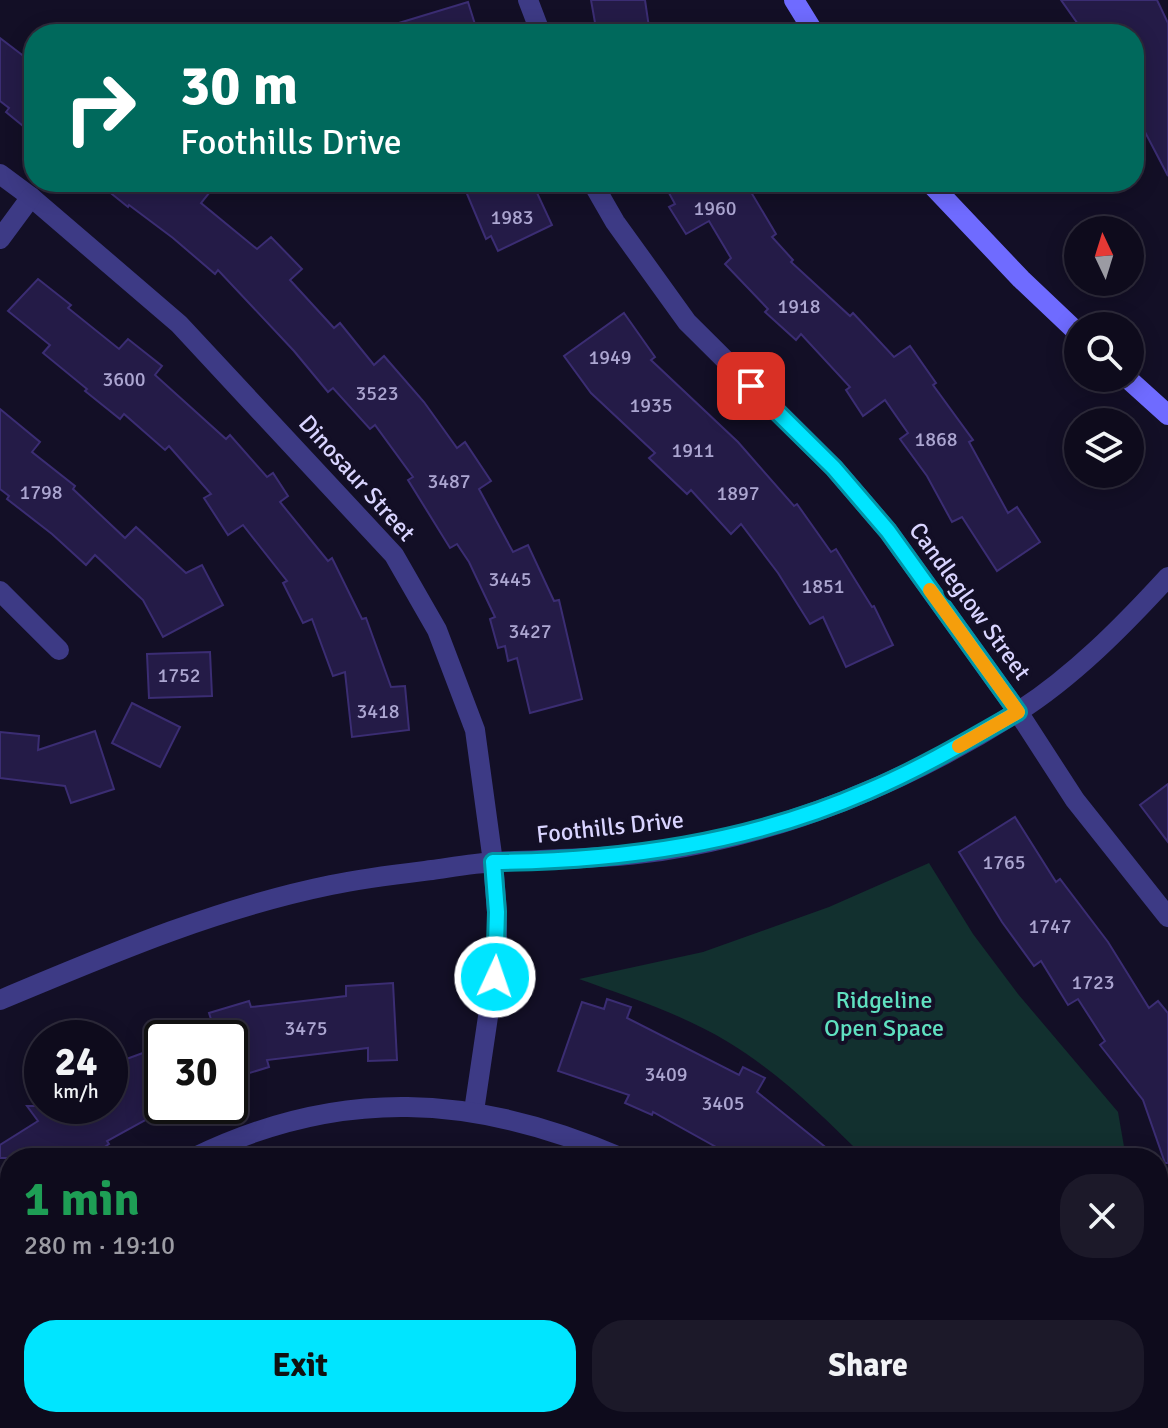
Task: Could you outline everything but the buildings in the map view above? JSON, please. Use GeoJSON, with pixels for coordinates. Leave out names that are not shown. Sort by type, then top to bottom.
{"type":"FeatureCollection","features":[{"type":"Feature","properties":{"kind":"main road"},"geometry":{"type":"LineString","coordinates":[[794,0],[809,24]]}},
{"type":"Feature","properties":{"kind":"main road"},"geometry":{"type":"LineString","coordinates":[[938,192],[1064,320]]}},
{"type":"Feature","properties":{"kind":"main road"},"geometry":{"type":"LineString","coordinates":[[1143,392],[1168,415]]}},
{"type":"Feature","properties":{"kind":"street"},"geometry":{"type":"LineString","coordinates":[[528,0],[537,24]]}},
{"type":"Feature","properties":{"kind":"street","name":"Dinosaur Street"},"geometry":{"type":"LineString","coordinates":[[0,174],[24,192]]}},
{"type":"Feature","properties":{"kind":"street","name":"Dinosaur Street"},"geometry":{"type":"LineString","coordinates":[[24,192],[179,324],[394,555],[437,630],[475,730],[493,862],[497,956],[474,1111]]}},
{"type":"Feature","properties":{"kind":"street","name":"Candleglow Street"},"geometry":{"type":"LineString","coordinates":[[598,192],[615,222],[687,322],[834,468],[888,531],[1018,712],[1075,800],[1168,917]]}},
{"type":"Feature","properties":{"kind":"street"},"geometry":{"type":"LineString","coordinates":[[0,239],[31,197]]}},
{"type":"Feature","properties":{"kind":"street","name":"Foothills Drive"},"geometry":{"type":"LineString","coordinates":[[0,1000],[141,941],[205,917],[271,898],[335,884],[493,862],[591,858],[661,851],[732,837],[800,817],[867,792],[936,759],[1018,712],[1076,667],[1138,610],[1168,577]]}},
{"type":"Feature","properties":{"kind":"street"},"geometry":{"type":"LineString","coordinates":[[0,591],[59,650]]}},
{"type":"Feature","properties":{"kind":"street"},"geometry":{"type":"LineString","coordinates":[[214,1148],[271,1125],[315,1114],[419,1106],[474,1111],[539,1126],[596,1148]]}},
{"type":"Feature","properties":{"kind":"green space","name":"Ridgeline Open Space"},"geometry":{"type":"Polygon","coordinates":[[[929,863],[973,934],[1018,994],[1118,1112],[1124,1148],[855,1148],[783,1081],[728,1042],[674,1015],[579,979],[703,952],[829,907],[929,863]]]}},
{"type":"Feature","properties":{"kind":"slow traffic"},"geometry":{"type":"LineString","coordinates":[[930,590],[1018,712],[959,746]]}},
{"type":"Feature","properties":{"kind":"route"},"geometry":{"type":"LineString","coordinates":[[495,977],[497,912],[493,862],[530,862],[661,851],[732,837],[800,817],[867,792],[936,759],[1018,712],[888,531],[834,468],[751,386]]}}]}
